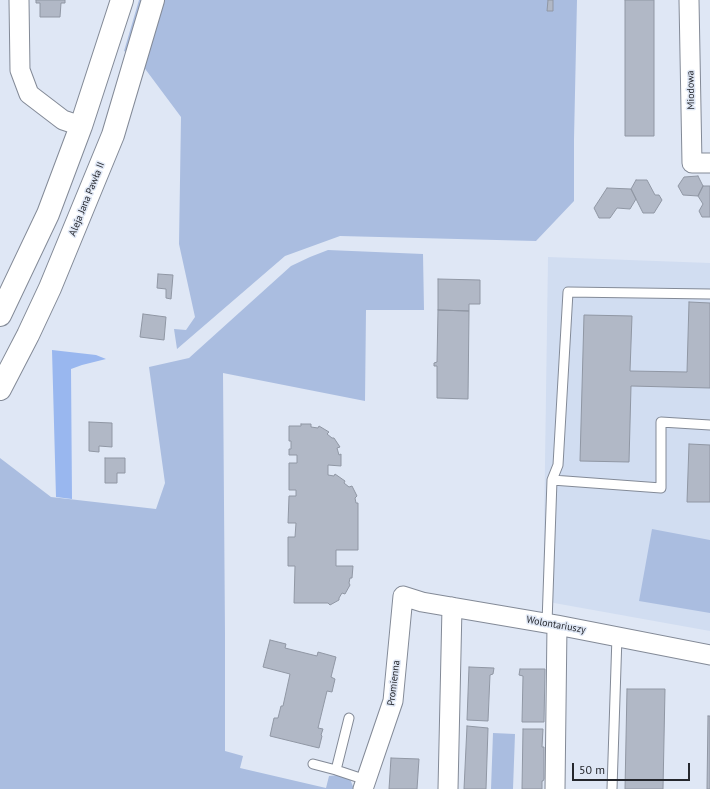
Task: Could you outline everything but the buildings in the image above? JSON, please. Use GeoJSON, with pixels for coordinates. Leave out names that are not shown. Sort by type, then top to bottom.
{"type":"FeatureCollection","features":[{"type":"Feature","properties":{"kind":"street"},"geometry":{"type":"LineString","coordinates":[[19,0],[20,70],[29,94],[63,120],[81,126]]}},
{"type":"Feature","properties":{"kind":"street"},"geometry":{"type":"LineString","coordinates":[[0,315],[48,214],[81,126],[122,0]]}},
{"type":"Feature","properties":{"kind":"street","name":"Aleja Jana Pawła II"},"geometry":{"type":"LineString","coordinates":[[0,389],[50,288],[113,135],[153,0]]}},
{"type":"Feature","properties":{"kind":"street","name":"Miodowa"},"geometry":{"type":"LineString","coordinates":[[690,0],[692,163],[710,162]]}},
{"type":"Feature","properties":{"kind":"street","name":"Wolontariuszy"},"geometry":{"type":"LineString","coordinates":[[403,596],[422,602],[552,624],[710,654]]}},
{"type":"Feature","properties":{"kind":"street","name":"Promienna"},"geometry":{"type":"LineString","coordinates":[[365,785],[393,701],[403,596]]}},
{"type":"Feature","properties":{"kind":"street"},"geometry":{"type":"LineString","coordinates":[[448,789],[452,607]]}},
{"type":"Feature","properties":{"kind":"street"},"geometry":{"type":"LineString","coordinates":[[552,624],[555,789]]}},
{"type":"Feature","properties":{"kind":"lane"},"geometry":{"type":"LineString","coordinates":[[552,624],[552,480],[558,465],[568,292],[710,294]]}},
{"type":"Feature","properties":{"kind":"lane"},"geometry":{"type":"LineString","coordinates":[[552,480],[662,488],[661,422],[710,425]]}},
{"type":"Feature","properties":{"kind":"lane"},"geometry":{"type":"LineString","coordinates":[[612,789],[617,636]]}},
{"type":"Feature","properties":{"kind":"lane"},"geometry":{"type":"LineString","coordinates":[[336,770],[348,718]]}},
{"type":"Feature","properties":{"kind":"lane"},"geometry":{"type":"LineString","coordinates":[[313,764],[336,770],[365,785]]}},
{"type":"Feature","properties":{"kind":"shaded area"},"geometry":{"type":"Polygon","coordinates":[[[139,0],[577,0],[574,201],[536,241],[340,236],[285,256],[177,349],[174,329],[186,330],[195,317],[179,244],[181,117],[137,58],[124,51],[139,0]]]}},
{"type":"Feature","properties":{"kind":"shaded area"},"geometry":{"type":"Polygon","coordinates":[[[328,250],[423,254],[424,310],[366,310],[365,401],[223,373],[225,751],[243,756],[240,768],[326,788],[329,776],[348,774],[354,789],[0,789],[0,458],[51,497],[156,509],[165,483],[149,367],[189,358],[291,266],[328,250]]]}},
{"type":"Feature","properties":{"kind":"shaded area"},"geometry":{"type":"Polygon","coordinates":[[[548,257],[710,263],[710,631],[543,601],[548,257]]]}},
{"type":"Feature","properties":{"kind":"shaded area"},"geometry":{"type":"Polygon","coordinates":[[[52,350],[96,355],[106,359],[71,369],[72,499],[56,497],[52,350]]]}},
{"type":"Feature","properties":{"kind":"shaded area"},"geometry":{"type":"Polygon","coordinates":[[[652,529],[710,540],[710,613],[639,601],[652,529]]]}},
{"type":"Feature","properties":{"kind":"shaded area"},"geometry":{"type":"Polygon","coordinates":[[[493,733],[515,734],[513,789],[491,789],[493,733]]]}}]}
